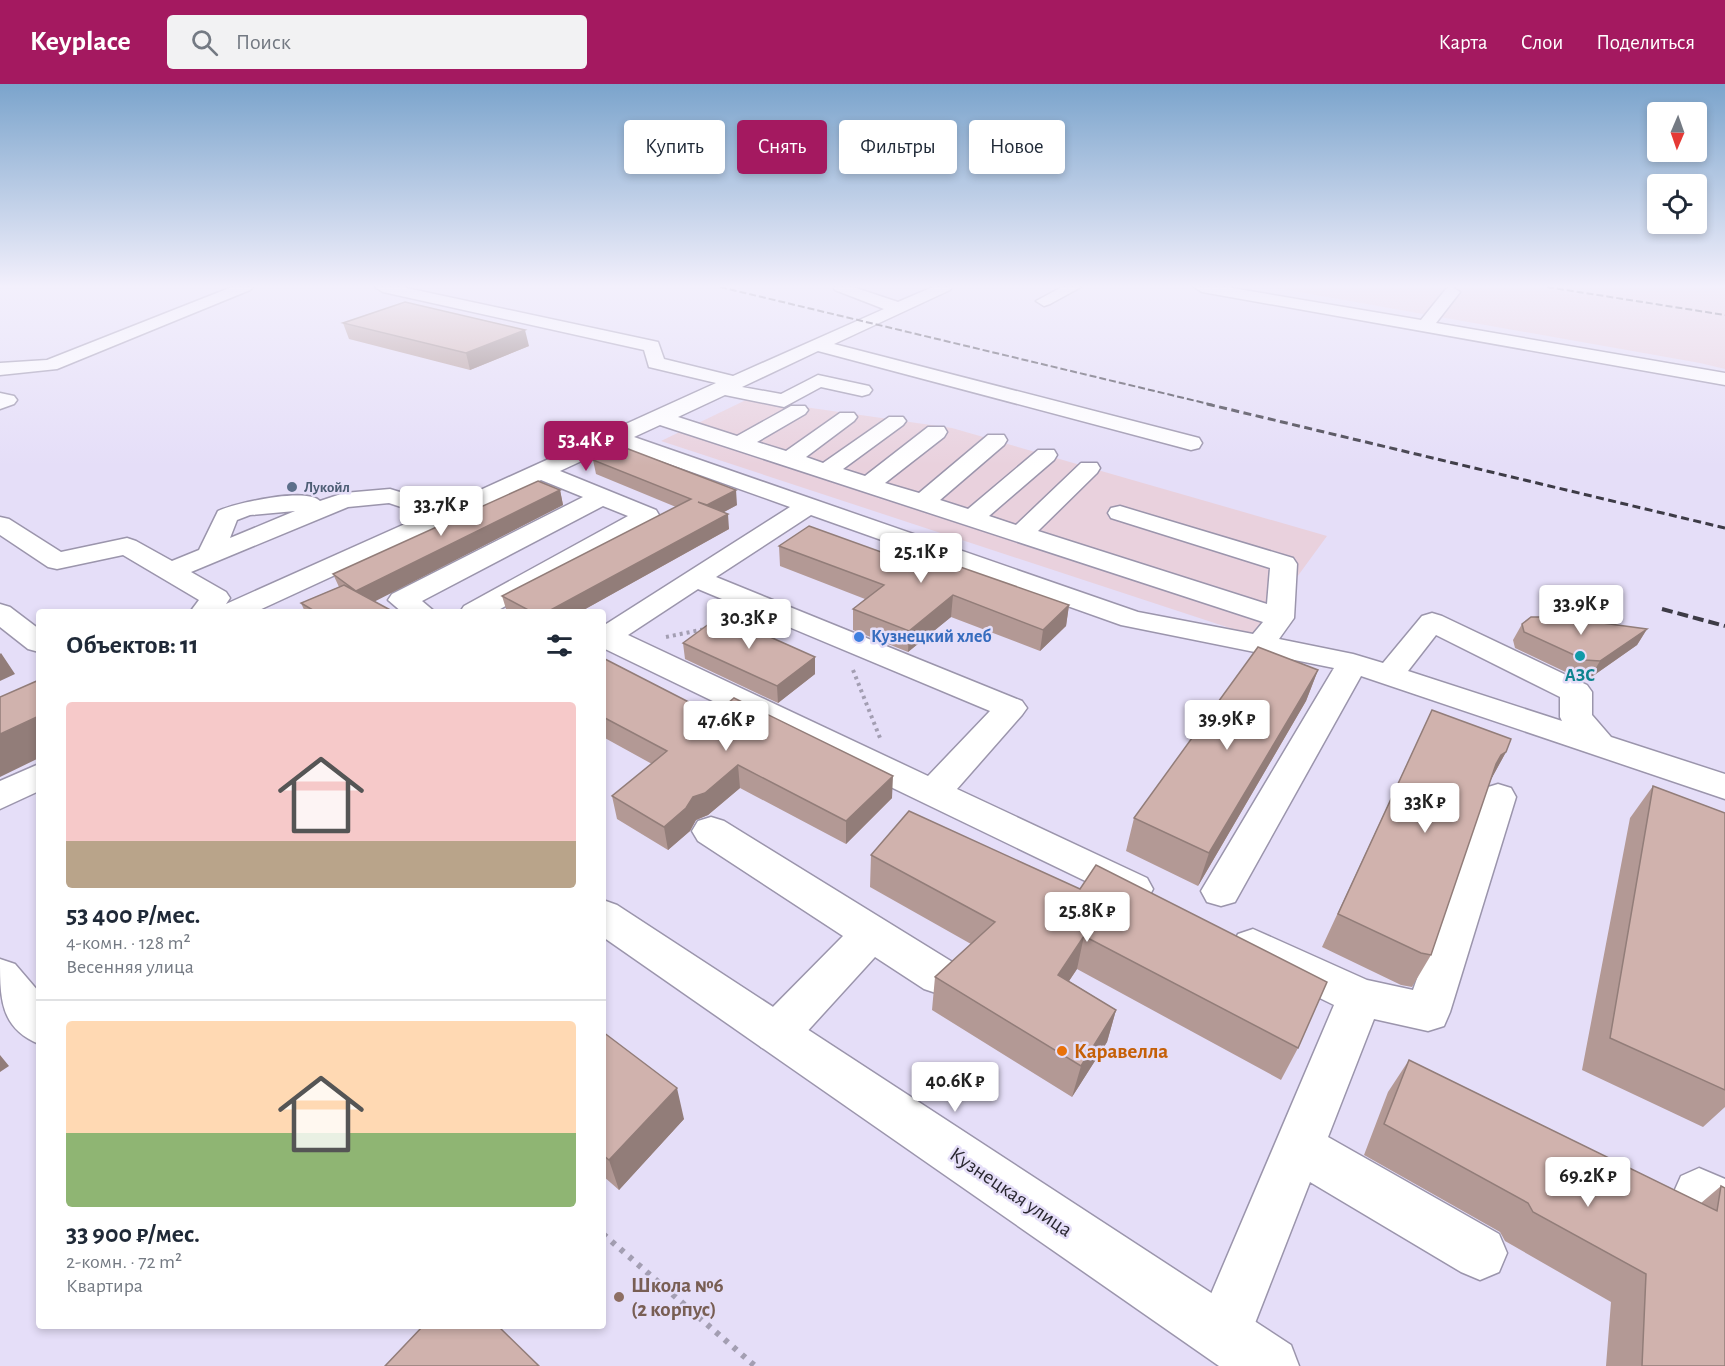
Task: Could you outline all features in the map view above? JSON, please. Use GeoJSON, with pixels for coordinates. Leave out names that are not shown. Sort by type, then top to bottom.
{"type":"FeatureCollection","features":[{"type":"Feature","properties":{"kind":"street"},"geometry":{"type":"LineString","coordinates":[[0,369],[50,365],[95,347]]}},
{"type":"Feature","properties":{"kind":"street"},"geometry":{"type":"LineString","coordinates":[[652,347],[656,363],[784,401],[818,381],[862,390]]}},
{"type":"Feature","properties":{"kind":"street"},"geometry":{"type":"LineString","coordinates":[[239,609],[811,347]]}},
{"type":"Feature","properties":{"kind":"street"},"geometry":{"type":"LineString","coordinates":[[822,347],[1191,443]]}},
{"type":"Feature","properties":{"kind":"street"},"geometry":{"type":"LineString","coordinates":[[1543,347],[1725,379]]}},
{"type":"Feature","properties":{"kind":"street"},"geometry":{"type":"LineString","coordinates":[[0,399],[7,400],[0,403]]}},
{"type":"Feature","properties":{"kind":"street"},"geometry":{"type":"LineString","coordinates":[[740,443],[798,410]]}},
{"type":"Feature","properties":{"kind":"street"},"geometry":{"type":"LineString","coordinates":[[658,417],[1280,618]]}},
{"type":"Feature","properties":{"kind":"street"},"geometry":{"type":"LineString","coordinates":[[789,459],[847,417]]}},
{"type":"Feature","properties":{"kind":"street"},"geometry":{"type":"LineString","coordinates":[[826,471],[896,421]]}},
{"type":"Feature","properties":{"kind":"street"},"geometry":{"type":"LineString","coordinates":[[868,484],[936,432]]}},
{"type":"Feature","properties":{"kind":"street"},"geometry":{"type":"LineString","coordinates":[[614,437],[1131,619],[1353,663],[1725,786]]}},
{"type":"Feature","properties":{"kind":"street"},"geometry":{"type":"LineString","coordinates":[[923,502],[996,440]]}},
{"type":"Feature","properties":{"kind":"street"},"geometry":{"type":"LineString","coordinates":[[972,518],[1046,456]]}},
{"type":"Feature","properties":{"kind":"street"},"geometry":{"type":"LineString","coordinates":[[1021,534],[1089,468]]}},
{"type":"Feature","properties":{"kind":"street"},"geometry":{"type":"LineString","coordinates":[[479,609],[647,515],[540,471]]}},
{"type":"Feature","properties":{"kind":"street"},"geometry":{"type":"LineString","coordinates":[[171,571],[344,500],[390,496],[447,514]]}},
{"type":"Feature","properties":{"kind":"street"},"geometry":{"type":"LineString","coordinates":[[416,609],[402,600],[602,497]]}},
{"type":"Feature","properties":{"kind":"street"},"geometry":{"type":"LineString","coordinates":[[808,506],[696,579],[612,640],[1168,905]]}},
{"type":"Feature","properties":{"kind":"street"},"geometry":{"type":"LineString","coordinates":[[1120,513],[1284,564],[1280,618],[1261,645]]}},
{"type":"Feature","properties":{"kind":"street"},"geometry":{"type":"LineString","coordinates":[[0,524],[57,561],[127,546],[216,598],[207,609]]}},
{"type":"Feature","properties":{"kind":"street"},"geometry":{"type":"LineString","coordinates":[[696,579],[1011,708],[933,793]]}},
{"type":"Feature","properties":{"kind":"street"},"geometry":{"type":"LineString","coordinates":[[0,613],[36,641]]}},
{"type":"Feature","properties":{"kind":"street"},"geometry":{"type":"LineString","coordinates":[[1389,675],[1431,622],[1576,692],[1575,717],[1599,745]]}},
{"type":"Feature","properties":{"kind":"street"},"geometry":{"type":"LineString","coordinates":[[1221,891],[1353,663]]}},
{"type":"Feature","properties":{"kind":"street"},"geometry":{"type":"LineString","coordinates":[[0,796],[36,778]]}},
{"type":"Feature","properties":{"kind":"street"},"geometry":{"type":"LineString","coordinates":[[1221,931],[1360,997],[1428,1012],[1498,797]]}},
{"type":"Feature","properties":{"kind":"street"},"geometry":{"type":"LineString","coordinates":[[711,831],[939,976]]}},
{"type":"Feature","properties":{"kind":"street","name":"Кузнецкая улица"},"geometry":{"type":"LineString","coordinates":[[606,918],[1270,1366]]}},
{"type":"Feature","properties":{"kind":"street"},"geometry":{"type":"LineString","coordinates":[[777,1033],[871,934]]}},
{"type":"Feature","properties":{"kind":"street"},"geometry":{"type":"LineString","coordinates":[[0,977],[36,1020]]}},
{"type":"Feature","properties":{"kind":"street"},"geometry":{"type":"LineString","coordinates":[[1222,1334],[1360,997]]}},
{"type":"Feature","properties":{"kind":"street"},"geometry":{"type":"LineString","coordinates":[[1298,1147],[1479,1253]]}},
{"type":"Feature","properties":{"kind":"path"},"geometry":{"type":"LineString","coordinates":[[612,640],[714,627]]}},
{"type":"Feature","properties":{"kind":"path"},"geometry":{"type":"LineString","coordinates":[[841,638],[893,774]]}},
{"type":"Feature","properties":{"kind":"path"},"geometry":{"type":"LineString","coordinates":[[606,1237],[755,1366]]}},
{"type":"Feature","properties":{"kind":"shaded area"},"geometry":{"type":"Polygon","coordinates":[[[1609,347],[1725,347],[1725,369],[1609,347]]]}},
{"type":"Feature","properties":{"kind":"shaded area"},"geometry":{"type":"Polygon","coordinates":[[[748,399],[952,428],[1327,536],[1254,636],[661,441],[748,399]]]}},
{"type":"Feature","properties":{"kind":"building"},"geometry":{"type":"Polygon","coordinates":[[[441,347],[482,347],[466,353],[441,347]]]}},
{"type":"Feature","properties":{"kind":"building"},"geometry":{"type":"Polygon","coordinates":[[[623,447],[736,490],[707,505],[698,502],[728,514],[553,609],[526,609],[502,596],[691,499],[593,460],[623,447]]]}},
{"type":"Feature","properties":{"kind":"building"},"geometry":{"type":"Polygon","coordinates":[[[538,481],[560,490],[356,591],[333,574],[538,481]]]}},
{"type":"Feature","properties":{"kind":"building"},"geometry":{"type":"Polygon","coordinates":[[[809,526],[917,565],[929,556],[1069,605],[1043,630],[953,595],[909,631],[853,609],[884,585],[779,546],[809,526]]]}},
{"type":"Feature","properties":{"kind":"building"},"geometry":{"type":"Polygon","coordinates":[[[344,585],[388,609],[311,609],[301,603],[344,585]]]}},
{"type":"Feature","properties":{"kind":"building"},"geometry":{"type":"Polygon","coordinates":[[[721,615],[815,657],[777,686],[683,643],[721,615]]]}},
{"type":"Feature","properties":{"kind":"building"},"geometry":{"type":"Polygon","coordinates":[[[1531,617],[1558,617],[1647,629],[1600,661],[1585,660],[1524,632],[1522,624],[1531,617]]]}},
{"type":"Feature","properties":{"kind":"building"},"geometry":{"type":"Polygon","coordinates":[[[1258,647],[1318,670],[1209,853],[1134,818],[1258,647]]]}},
{"type":"Feature","properties":{"kind":"building"},"geometry":{"type":"Polygon","coordinates":[[[606,660],[714,715],[734,698],[893,776],[846,821],[738,765],[705,793],[693,797],[686,808],[664,827],[612,796],[667,751],[606,719],[606,660]]]}},
{"type":"Feature","properties":{"kind":"building"},"geometry":{"type":"Polygon","coordinates":[[[36,681],[36,717],[0,734],[0,697],[36,681]]]}},
{"type":"Feature","properties":{"kind":"building"},"geometry":{"type":"Polygon","coordinates":[[[1432,710],[1511,739],[1506,752],[1501,755],[1496,764],[1431,955],[1421,953],[1338,914],[1432,710]]]}},
{"type":"Feature","properties":{"kind":"building"},"geometry":{"type":"Polygon","coordinates":[[[1653,786],[1725,813],[1725,1090],[1610,1038],[1653,786]]]}},
{"type":"Feature","properties":{"kind":"building"},"geometry":{"type":"Polygon","coordinates":[[[909,811],[1080,889],[1096,865],[1327,982],[1298,1048],[1084,936],[1058,975],[1116,1010],[1081,1066],[935,977],[995,922],[871,855],[909,811]]]}},
{"type":"Feature","properties":{"kind":"building"},"geometry":{"type":"Polygon","coordinates":[[[606,1034],[677,1088],[609,1160],[606,1158],[606,1034]]]}},
{"type":"Feature","properties":{"kind":"building"},"geometry":{"type":"Polygon","coordinates":[[[1409,1060],[1717,1211],[1721,1186],[1725,1188],[1725,1366],[1642,1366],[1646,1274],[1533,1212],[1528,1203],[1384,1124],[1409,1060]]]}},
{"type":"Feature","properties":{"kind":"building"},"geometry":{"type":"Polygon","coordinates":[[[420,1329],[501,1329],[539,1366],[385,1366],[420,1329]]]}},
{"type":"Feature","properties":{"kind":"railway"},"geometry":{"type":"LineString","coordinates":[[970,347],[1213,405]]}},
{"type":"Feature","properties":{"kind":"railway"},"geometry":{"type":"LineString","coordinates":[[1207,404],[1725,528]]}},
{"type":"Feature","properties":{"kind":"railway"},"geometry":{"type":"LineString","coordinates":[[1662,609],[1725,626]]}},
{"type":"Feature","properties":{"kind":"place","name":"Лукойл"},"geometry":{"type":"Point","coordinates":[292,487]}},
{"type":"Feature","properties":{"kind":"place","name":"Кузнецкий хлеб"},"geometry":{"type":"Point","coordinates":[859,637]}},
{"type":"Feature","properties":{"kind":"place","name":"АЗС"},"geometry":{"type":"Point","coordinates":[1580,656]}},
{"type":"Feature","properties":{"kind":"place","name":"Каравелла"},"geometry":{"type":"Point","coordinates":[1062,1051]}},
{"type":"Feature","properties":{"kind":"place","name":"Школа №6 (2 корпус)"},"geometry":{"type":"Point","coordinates":[619,1297]}}]}
